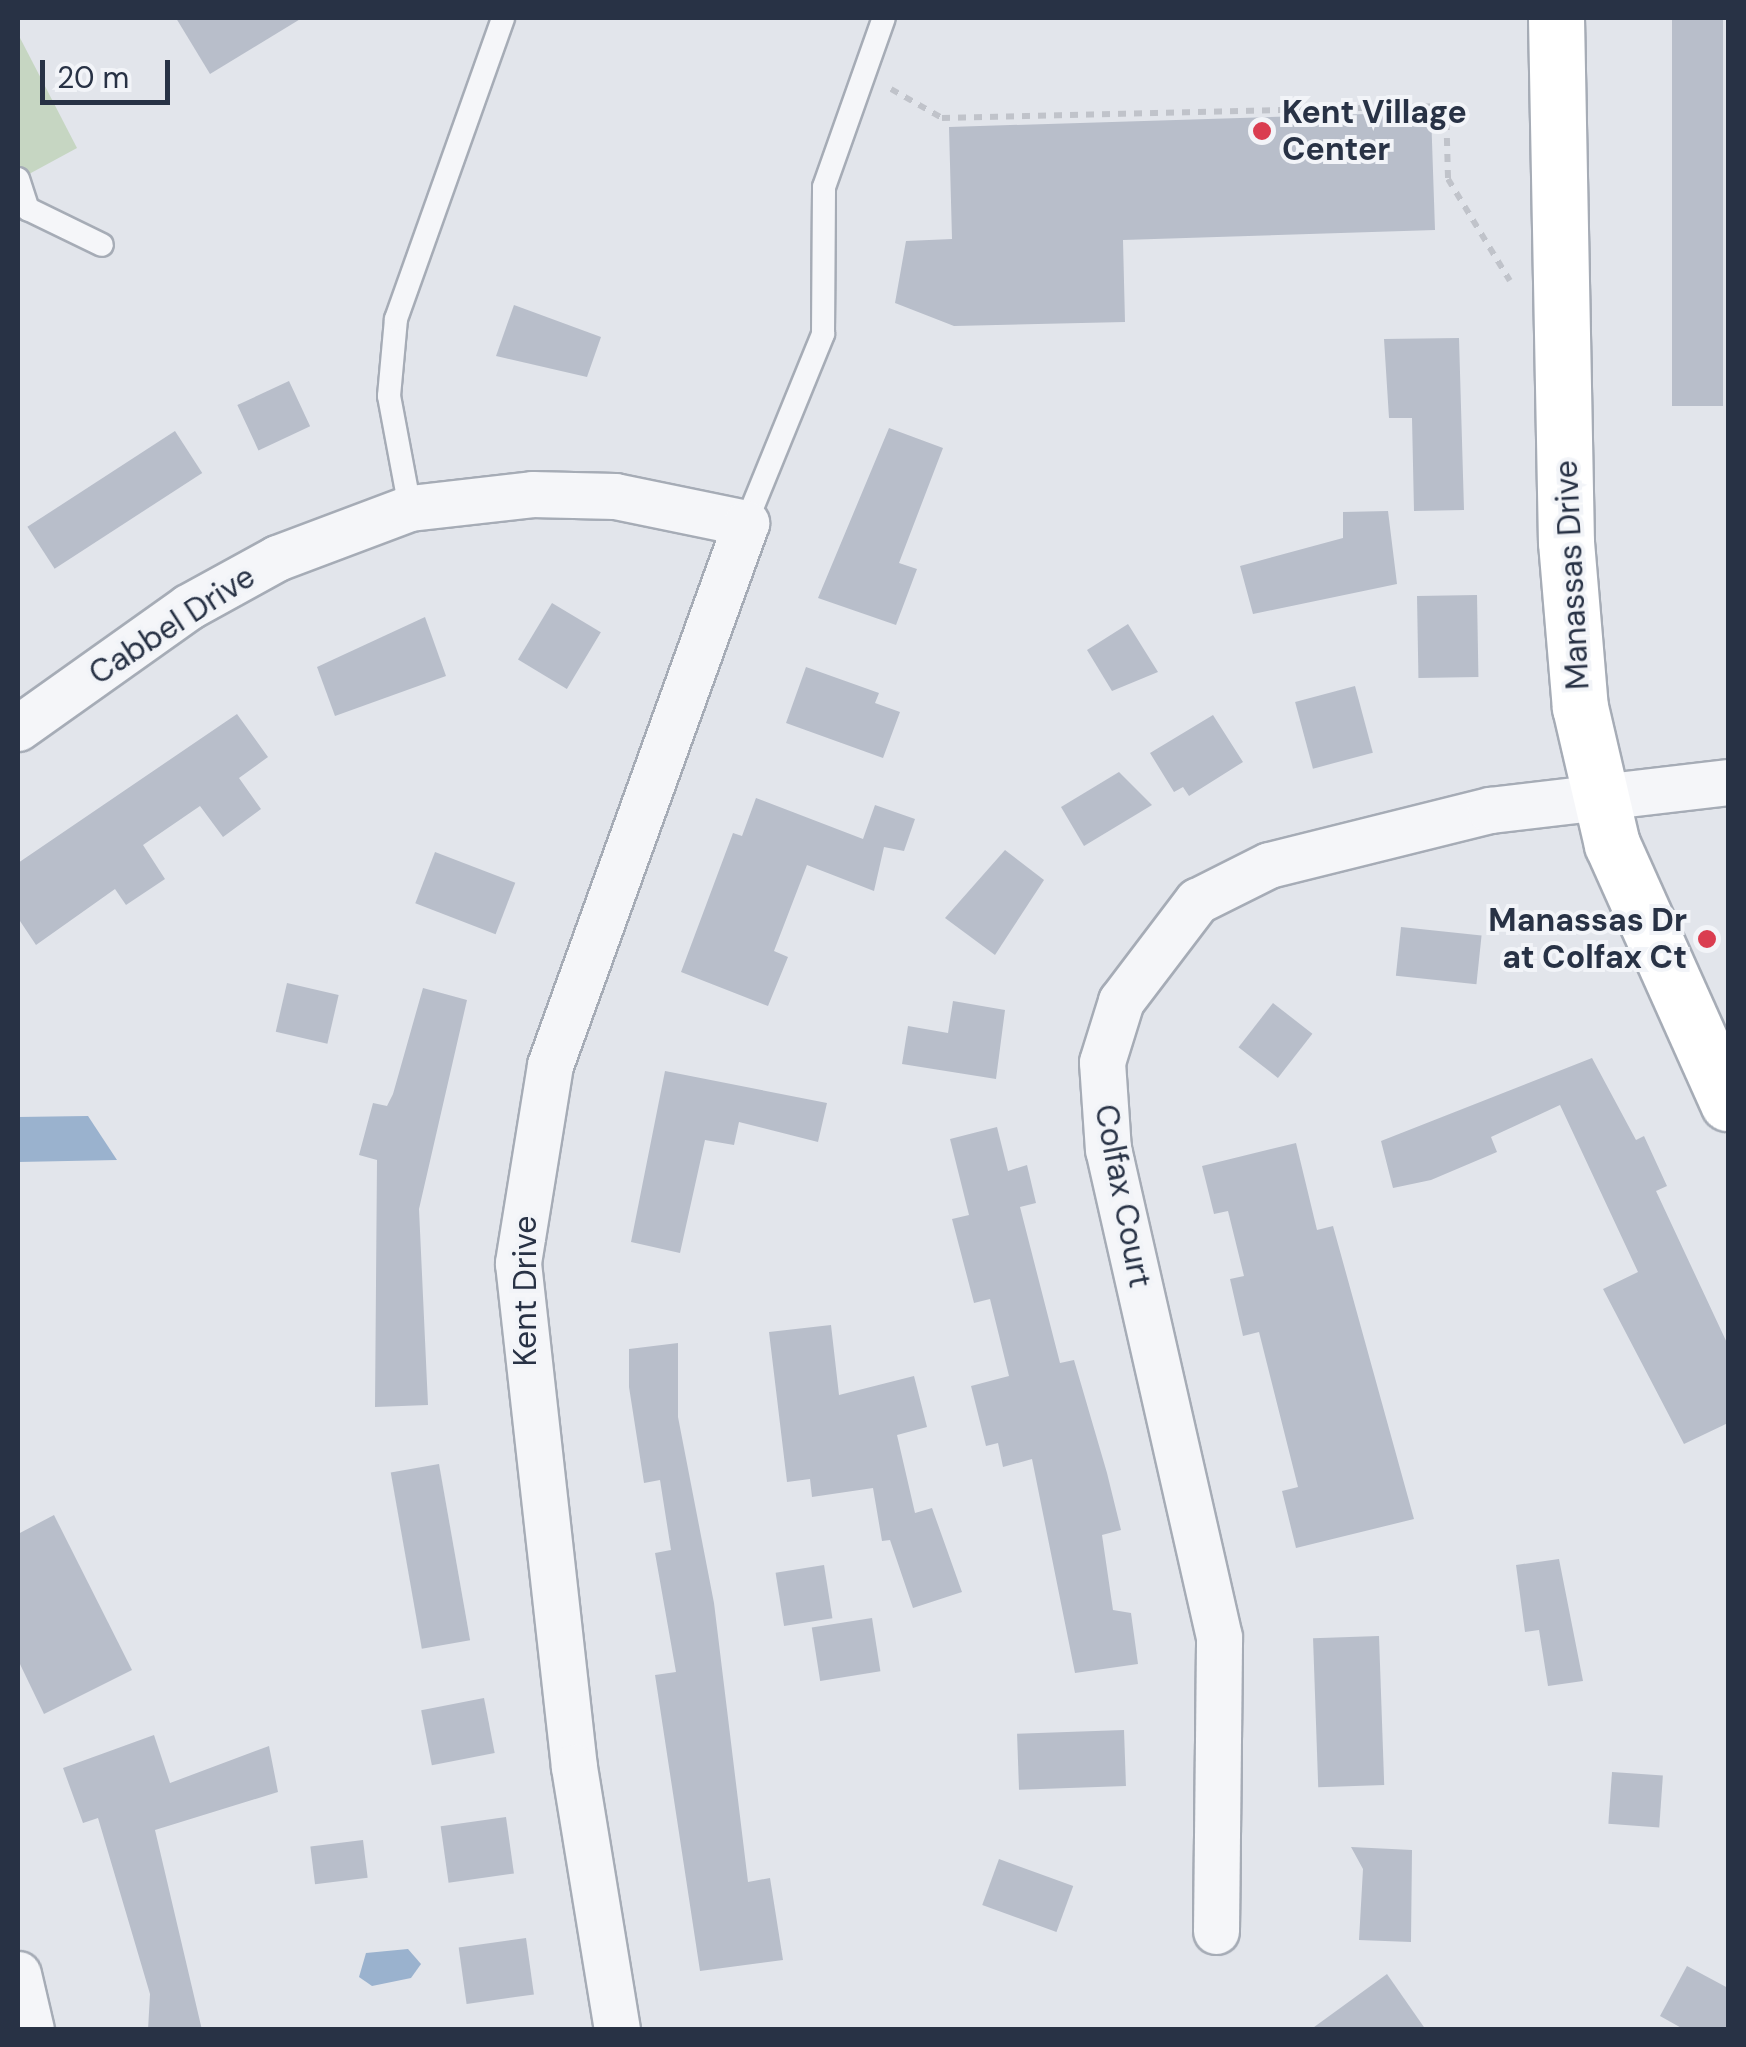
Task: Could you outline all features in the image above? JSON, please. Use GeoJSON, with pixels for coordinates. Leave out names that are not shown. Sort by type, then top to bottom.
{"type":"FeatureCollection","features":[{"type":"Feature","properties":{"kind":"main road","name":"Manassas Drive"},"geometry":{"type":"LineString","coordinates":[[1556,18],[1570,621],[1599,793],[1648,938],[1728,1103]]}},
{"type":"Feature","properties":{"kind":"street","name":"Cabbel Drive"},"geometry":{"type":"LineString","coordinates":[[18,728],[188,607],[277,558],[410,508],[532,494],[615,496],[746,523]]}},
{"type":"Feature","properties":{"kind":"street","name":"Kent Drive"},"geometry":{"type":"LineString","coordinates":[[618,2030],[574,1766],[518,1263],[550,1065],[746,523]]}},
{"type":"Feature","properties":{"kind":"street","name":"Colfax Court"},"geometry":{"type":"LineString","coordinates":[[1216,1930],[1219,1637],[1108,1150],[1102,1062],[1110,1030],[1167,930],[1232,880],[1372,837],[1599,793],[1728,782]]}},
{"type":"Feature","properties":{"kind":"street"},"geometry":{"type":"LineString","coordinates":[[18,1974],[30,2030]]}},
{"type":"Feature","properties":{"kind":"lane"},"geometry":{"type":"LineString","coordinates":[[410,508],[390,396],[396,319],[503,18]]}},
{"type":"Feature","properties":{"kind":"lane"},"geometry":{"type":"LineString","coordinates":[[746,523],[822,334],[828,293],[818,224],[859,79],[884,18]]}},
{"type":"Feature","properties":{"kind":"lane"},"geometry":{"type":"LineString","coordinates":[[18,179],[23,212],[102,245]]}},
{"type":"Feature","properties":{"kind":"path"},"geometry":{"type":"LineString","coordinates":[[859,79],[927,102],[942,118],[1446,106],[1448,179],[1512,283],[1561,283]]}},
{"type":"Feature","properties":{"kind":"green space"},"geometry":{"type":"Polygon","coordinates":[[[18,34],[77,148],[18,180],[18,34]]]}},
{"type":"Feature","properties":{"kind":"water"},"geometry":{"type":"Polygon","coordinates":[[[88,1116],[117,1160],[18,1162],[18,1117],[88,1116]]]}},
{"type":"Feature","properties":{"kind":"water"},"geometry":{"type":"Polygon","coordinates":[[[408,1949],[421,1964],[411,1978],[372,1986],[359,1977],[366,1953],[408,1949]]]}},
{"type":"Feature","properties":{"kind":"building"},"geometry":{"type":"Polygon","coordinates":[[[176,18],[302,18],[210,74],[176,18]]]}},
{"type":"Feature","properties":{"kind":"building"},"geometry":{"type":"Polygon","coordinates":[[[1672,18],[1723,18],[1723,406],[1672,406],[1672,18]]]}},
{"type":"Feature","properties":{"kind":"building"},"geometry":{"type":"Polygon","coordinates":[[[1431,112],[1435,230],[1123,240],[1125,322],[954,326],[895,303],[906,241],[952,239],[949,127],[1431,112]]]}},
{"type":"Feature","properties":{"kind":"building"},"geometry":{"type":"Polygon","coordinates":[[[514,305],[601,337],[587,377],[496,356],[514,305]]]}},
{"type":"Feature","properties":{"kind":"building"},"geometry":{"type":"Polygon","coordinates":[[[1459,338],[1464,510],[1414,511],[1412,418],[1389,418],[1384,339],[1459,338]]]}},
{"type":"Feature","properties":{"kind":"building"},"geometry":{"type":"Polygon","coordinates":[[[289,381],[310,426],[258,450],[237,405],[289,381]]]}},
{"type":"Feature","properties":{"kind":"building"},"geometry":{"type":"Polygon","coordinates":[[[889,428],[943,448],[899,563],[917,569],[896,625],[818,598],[889,428]]]}},
{"type":"Feature","properties":{"kind":"building"},"geometry":{"type":"Polygon","coordinates":[[[175,431],[202,473],[55,569],[27,527],[175,431]]]}},
{"type":"Feature","properties":{"kind":"building"},"geometry":{"type":"Polygon","coordinates":[[[1388,511],[1397,584],[1253,614],[1240,566],[1343,538],[1343,512],[1388,511]]]}},
{"type":"Feature","properties":{"kind":"building"},"geometry":{"type":"Polygon","coordinates":[[[1477,595],[1478,677],[1418,678],[1417,596],[1477,595]]]}},
{"type":"Feature","properties":{"kind":"building"},"geometry":{"type":"Polygon","coordinates":[[[552,603],[601,632],[567,689],[518,660],[552,603]]]}},
{"type":"Feature","properties":{"kind":"building"},"geometry":{"type":"Polygon","coordinates":[[[425,617],[446,676],[335,716],[317,667],[425,617]]]}},
{"type":"Feature","properties":{"kind":"building"},"geometry":{"type":"Polygon","coordinates":[[[1128,624],[1158,672],[1112,691],[1087,650],[1128,624]]]}},
{"type":"Feature","properties":{"kind":"building"},"geometry":{"type":"Polygon","coordinates":[[[806,667],[879,693],[875,703],[900,712],[883,758],[786,723],[806,667]]]}},
{"type":"Feature","properties":{"kind":"building"},"geometry":{"type":"Polygon","coordinates":[[[1355,686],[1373,753],[1313,769],[1295,702],[1355,686]]]}},
{"type":"Feature","properties":{"kind":"building"},"geometry":{"type":"Polygon","coordinates":[[[237,714],[268,757],[239,778],[261,809],[223,837],[200,806],[143,845],[165,879],[126,905],[115,889],[36,945],[18,918],[18,863],[237,714]]]}},
{"type":"Feature","properties":{"kind":"building"},"geometry":{"type":"Polygon","coordinates":[[[1213,715],[1243,762],[1189,796],[1183,787],[1174,792],[1150,753],[1213,715]]]}},
{"type":"Feature","properties":{"kind":"building"},"geometry":{"type":"Polygon","coordinates":[[[1119,772],[1152,805],[1084,846],[1061,807],[1119,772]]]}},
{"type":"Feature","properties":{"kind":"building"},"geometry":{"type":"Polygon","coordinates":[[[756,798],[863,839],[875,805],[915,819],[904,851],[884,847],[874,891],[807,865],[774,951],[788,957],[768,1006],[681,972],[733,833],[742,836],[756,798]]]}},
{"type":"Feature","properties":{"kind":"building"},"geometry":{"type":"Polygon","coordinates":[[[1005,850],[1044,880],[995,955],[945,918],[1005,850]]]}},
{"type":"Feature","properties":{"kind":"building"},"geometry":{"type":"Polygon","coordinates":[[[435,852],[515,883],[496,934],[415,903],[435,852]]]}},
{"type":"Feature","properties":{"kind":"building"},"geometry":{"type":"Polygon","coordinates":[[[1401,927],[1482,935],[1476,984],[1396,976],[1401,927]]]}},
{"type":"Feature","properties":{"kind":"building"},"geometry":{"type":"Polygon","coordinates":[[[287,983],[339,995],[327,1044],[276,1032],[287,983]]]}},
{"type":"Feature","properties":{"kind":"building"},"geometry":{"type":"Polygon","coordinates":[[[423,988],[467,1000],[419,1209],[428,1405],[375,1407],[377,1160],[359,1155],[373,1103],[387,1106],[393,1094],[423,988]]]}},
{"type":"Feature","properties":{"kind":"building"},"geometry":{"type":"Polygon","coordinates":[[[953,1001],[1005,1010],[996,1079],[902,1064],[908,1026],[948,1033],[953,1001]]]}},
{"type":"Feature","properties":{"kind":"building"},"geometry":{"type":"Polygon","coordinates":[[[1273,1003],[1312,1034],[1278,1078],[1239,1047],[1273,1003]]]}},
{"type":"Feature","properties":{"kind":"building"},"geometry":{"type":"Polygon","coordinates":[[[1592,1058],[1636,1140],[1644,1136],[1667,1186],[1656,1191],[1728,1345],[1728,1423],[1684,1444],[1603,1289],[1638,1272],[1560,1105],[1491,1137],[1497,1152],[1431,1180],[1393,1188],[1381,1141],[1592,1058]]]}},
{"type":"Feature","properties":{"kind":"building"},"geometry":{"type":"Polygon","coordinates":[[[665,1071],[827,1103],[818,1142],[739,1122],[734,1145],[705,1140],[680,1253],[631,1242],[665,1071]]]}},
{"type":"Feature","properties":{"kind":"building"},"geometry":{"type":"Polygon","coordinates":[[[997,1127],[1008,1171],[1027,1165],[1036,1203],[1020,1207],[1060,1363],[1074,1360],[1107,1473],[1121,1530],[1102,1535],[1113,1610],[1131,1613],[1138,1664],[1075,1673],[1032,1459],[1003,1467],[998,1443],[986,1446],[971,1386],[1009,1376],[990,1299],[974,1303],[952,1219],[969,1215],[950,1139],[997,1127]]]}},
{"type":"Feature","properties":{"kind":"building"},"geometry":{"type":"Polygon","coordinates":[[[1296,1143],[1317,1230],[1333,1226],[1414,1519],[1296,1548],[1282,1491],[1298,1487],[1259,1332],[1243,1336],[1230,1279],[1244,1276],[1228,1211],[1214,1214],[1202,1166],[1296,1143]]]}},
{"type":"Feature","properties":{"kind":"building"},"geometry":{"type":"Polygon","coordinates":[[[831,1325],[839,1395],[914,1376],[927,1427],[897,1435],[915,1513],[932,1508],[962,1592],[913,1608],[890,1540],[882,1541],[873,1488],[812,1497],[810,1479],[787,1482],[769,1332],[831,1325]]]}},
{"type":"Feature","properties":{"kind":"building"},"geometry":{"type":"Polygon","coordinates":[[[678,1343],[678,1417],[714,1603],[748,1882],[770,1878],[783,1960],[700,1971],[655,1675],[676,1672],[655,1553],[671,1550],[660,1480],[644,1483],[629,1387],[629,1349],[678,1343]]]}},
{"type":"Feature","properties":{"kind":"building"},"geometry":{"type":"Polygon","coordinates":[[[439,1464],[470,1640],[422,1649],[391,1473],[439,1464]]]}},
{"type":"Feature","properties":{"kind":"building"},"geometry":{"type":"Polygon","coordinates":[[[54,1515],[132,1670],[44,1714],[18,1660],[18,1534],[54,1515]]]}},
{"type":"Feature","properties":{"kind":"building"},"geometry":{"type":"Polygon","coordinates":[[[1559,1559],[1583,1681],[1548,1686],[1539,1630],[1525,1632],[1516,1565],[1559,1559]]]}},
{"type":"Feature","properties":{"kind":"building"},"geometry":{"type":"Polygon","coordinates":[[[824,1565],[832,1618],[784,1626],[776,1573],[824,1565]]]}},
{"type":"Feature","properties":{"kind":"building"},"geometry":{"type":"Polygon","coordinates":[[[872,1618],[880,1671],[820,1681],[812,1628],[872,1618]]]}},
{"type":"Feature","properties":{"kind":"building"},"geometry":{"type":"Polygon","coordinates":[[[1379,1636],[1384,1785],[1318,1787],[1313,1638],[1379,1636]]]}},
{"type":"Feature","properties":{"kind":"building"},"geometry":{"type":"Polygon","coordinates":[[[484,1698],[495,1753],[432,1765],[421,1710],[484,1698]]]}},
{"type":"Feature","properties":{"kind":"building"},"geometry":{"type":"Polygon","coordinates":[[[1124,1730],[1126,1786],[1019,1790],[1017,1734],[1124,1730]]]}},
{"type":"Feature","properties":{"kind":"building"},"geometry":{"type":"Polygon","coordinates":[[[154,1735],[170,1783],[269,1746],[278,1792],[155,1830],[202,2030],[148,2030],[150,1994],[98,1818],[83,1823],[63,1768],[154,1735]]]}},
{"type":"Feature","properties":{"kind":"building"},"geometry":{"type":"Polygon","coordinates":[[[1612,1772],[1663,1776],[1659,1827],[1608,1824],[1612,1772]]]}},
{"type":"Feature","properties":{"kind":"building"},"geometry":{"type":"Polygon","coordinates":[[[506,1817],[514,1873],[449,1883],[441,1826],[506,1817]]]}},
{"type":"Feature","properties":{"kind":"building"},"geometry":{"type":"Polygon","coordinates":[[[363,1840],[368,1878],[315,1884],[310,1846],[363,1840]]]}},
{"type":"Feature","properties":{"kind":"building"},"geometry":{"type":"Polygon","coordinates":[[[1351,1847],[1412,1850],[1411,1942],[1359,1940],[1363,1869],[1351,1847]]]}},
{"type":"Feature","properties":{"kind":"building"},"geometry":{"type":"Polygon","coordinates":[[[999,1859],[1073,1886],[1056,1932],[982,1905],[999,1859]]]}},
{"type":"Feature","properties":{"kind":"building"},"geometry":{"type":"Polygon","coordinates":[[[526,1938],[534,1994],[467,2004],[459,1947],[526,1938]]]}},
{"type":"Feature","properties":{"kind":"building"},"geometry":{"type":"Polygon","coordinates":[[[1687,1966],[1728,1988],[1728,2030],[1685,2030],[1660,2016],[1687,1966]]]}},
{"type":"Feature","properties":{"kind":"building"},"geometry":{"type":"Polygon","coordinates":[[[1387,1974],[1426,2030],[1310,2030],[1387,1974]]]}},
{"type":"Feature","properties":{"kind":"place","name":"Kent Village Center"},"geometry":{"type":"Point","coordinates":[1262,131]}},
{"type":"Feature","properties":{"kind":"place","name":"Manassas Dr at Colfax Ct"},"geometry":{"type":"Point","coordinates":[1707,939]}}]}
